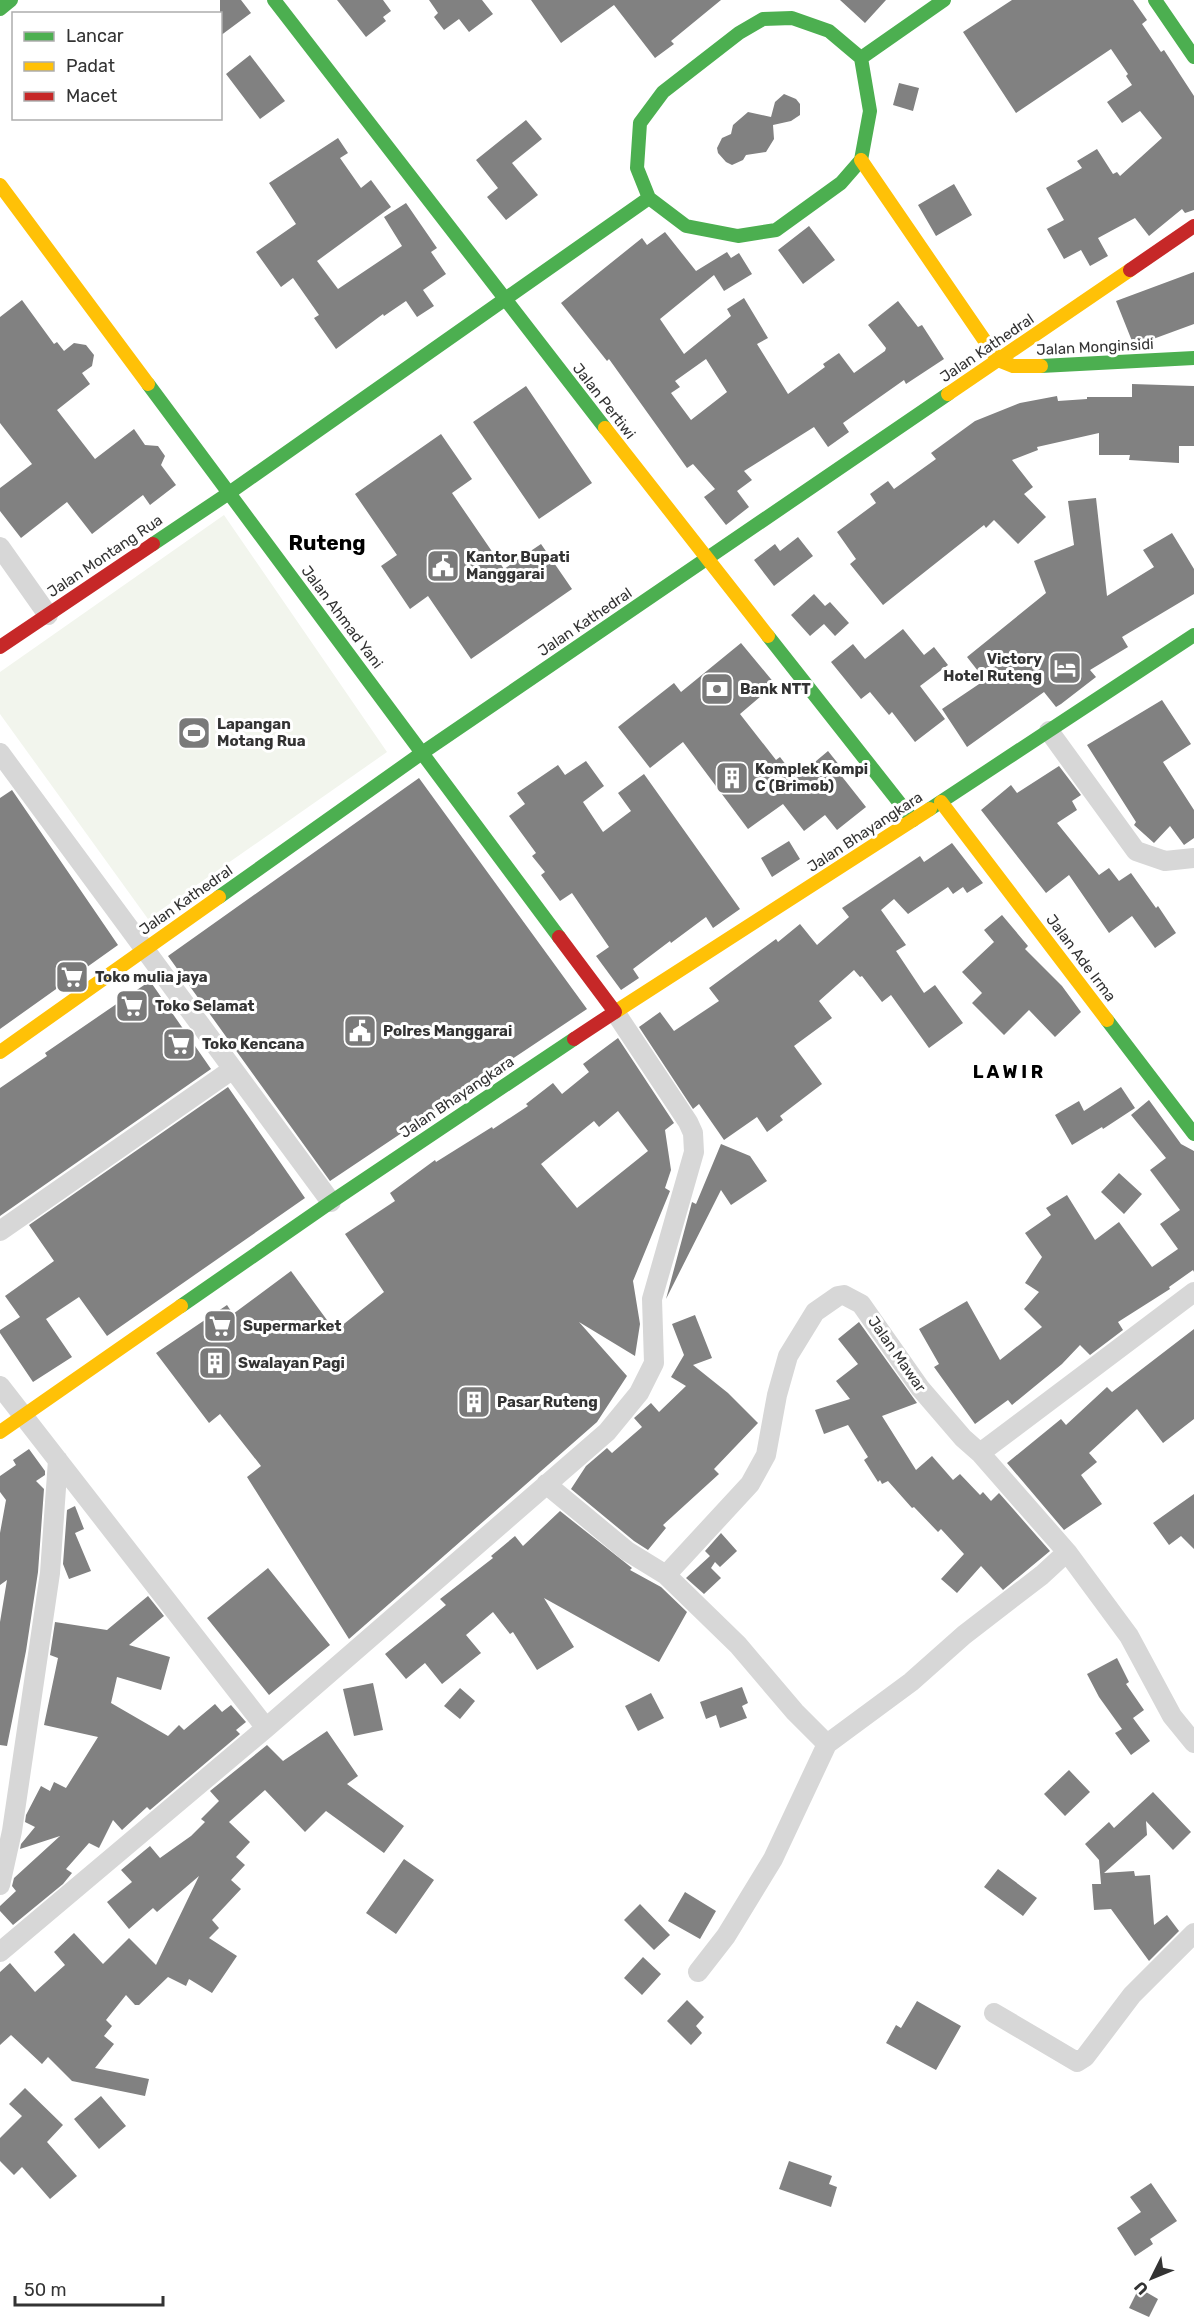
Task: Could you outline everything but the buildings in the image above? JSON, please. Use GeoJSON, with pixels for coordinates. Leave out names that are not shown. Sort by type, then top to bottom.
{"type":"FeatureCollection","features":[{"type":"Feature","properties":{"kind":"main road"},"geometry":{"type":"LineString","coordinates":[[0,9],[11,0]]}},
{"type":"Feature","properties":{"kind":"main road","name":"Jalan Pertiwi"},"geometry":{"type":"LineString","coordinates":[[273,0],[504,300],[913,820]]}},
{"type":"Feature","properties":{"kind":"main road"},"geometry":{"type":"LineString","coordinates":[[861,58],[944,0]]}},
{"type":"Feature","properties":{"kind":"main road"},"geometry":{"type":"LineString","coordinates":[[1155,0],[1194,57]]}},
{"type":"Feature","properties":{"kind":"main road"},"geometry":{"type":"LineString","coordinates":[[753,6],[763,20]]}},
{"type":"Feature","properties":{"kind":"main road"},"geometry":{"type":"LineString","coordinates":[[792,18],[829,31],[861,58],[870,111],[861,160],[841,183],[776,230],[738,236],[686,226],[648,198],[637,168],[640,123],[663,92],[739,33],[763,20],[792,18]]}},
{"type":"Feature","properties":{"kind":"main road"},"geometry":{"type":"LineString","coordinates":[[861,160],[998,360]]}},
{"type":"Feature","properties":{"kind":"main road","name":"Jalan Ahmad Yani"},"geometry":{"type":"LineString","coordinates":[[0,184],[615,1012]]}},
{"type":"Feature","properties":{"kind":"main road","name":"Jalan Montang Rua"},"geometry":{"type":"LineString","coordinates":[[0,647],[229,493],[648,198]]}},
{"type":"Feature","properties":{"kind":"main road","name":"Jalan Kathedral"},"geometry":{"type":"LineString","coordinates":[[0,1052],[422,753],[1194,226]]}},
{"type":"Feature","properties":{"kind":"main road","name":"Jalan Monginsidi"},"geometry":{"type":"LineString","coordinates":[[998,360],[1013,366],[1030,367],[1194,358]]}},
{"type":"Feature","properties":{"kind":"main road","name":"Jalan Bhayangkara"},"geometry":{"type":"LineString","coordinates":[[0,1432],[331,1202],[615,1012],[941,802],[1194,635]]}},
{"type":"Feature","properties":{"kind":"main road","name":"Jalan Ade Irma"},"geometry":{"type":"LineString","coordinates":[[941,802],[1194,1134]]}},
{"type":"Feature","properties":{"kind":"street"},"geometry":{"type":"LineString","coordinates":[[0,547],[48,615]]}},
{"type":"Feature","properties":{"kind":"street"},"geometry":{"type":"LineString","coordinates":[[1048,731],[1136,851],[1165,861],[1194,858]]}},
{"type":"Feature","properties":{"kind":"street"},"geometry":{"type":"LineString","coordinates":[[0,753],[6,773],[145,949],[331,1202]]}},
{"type":"Feature","properties":{"kind":"street"},"geometry":{"type":"LineString","coordinates":[[3,1943],[266,1728],[607,1432],[639,1393],[654,1363],[652,1299],[694,1152],[693,1133],[615,1012]]}},
{"type":"Feature","properties":{"kind":"street"},"geometry":{"type":"LineString","coordinates":[[0,1231],[233,1069]]}},
{"type":"Feature","properties":{"kind":"street"},"geometry":{"type":"LineString","coordinates":[[1194,1292],[980,1453],[1067,1552],[1129,1636],[1172,1716],[1194,1743]]}},
{"type":"Feature","properties":{"kind":"street","name":"Jalan Mawar"},"geometry":{"type":"LineString","coordinates":[[666,1575],[750,1484],[766,1455],[777,1395],[788,1356],[815,1312],[838,1296],[844,1295],[861,1304],[920,1388],[963,1438],[980,1453]]}},
{"type":"Feature","properties":{"kind":"street"},"geometry":{"type":"LineString","coordinates":[[0,1386],[266,1728]]}},
{"type":"Feature","properties":{"kind":"street"},"geometry":{"type":"LineString","coordinates":[[0,1885],[12,1831],[50,1573],[58,1460]]}},
{"type":"Feature","properties":{"kind":"street"},"geometry":{"type":"LineString","coordinates":[[546,1484],[627,1551],[666,1575],[738,1646],[827,1744]]}},
{"type":"Feature","properties":{"kind":"street"},"geometry":{"type":"LineString","coordinates":[[698,1972],[726,1936],[773,1859],[827,1744],[911,1682],[964,1635],[1042,1575],[1067,1552]]}},
{"type":"Feature","properties":{"kind":"street"},"geometry":{"type":"LineString","coordinates":[[994,2013],[1077,2062],[1085,2057],[1132,1995],[1194,1933]]}},
{"type":"Feature","properties":{"kind":"shaded area","name":"Lapangan Motang Rua"},"geometry":{"type":"Polygon","coordinates":[[[224,515],[387,752],[148,919],[0,714],[0,672],[224,515]]]}},
{"type":"Feature","properties":{"kind":"traffic: fast"},"geometry":{"type":"LineString","coordinates":[[0,9],[11,0]]}},
{"type":"Feature","properties":{"kind":"traffic: fast"},"geometry":{"type":"LineString","coordinates":[[274,0],[605,428]]}},
{"type":"Feature","properties":{"kind":"traffic: fast"},"geometry":{"type":"LineString","coordinates":[[861,58],[944,0]]}},
{"type":"Feature","properties":{"kind":"traffic: fast"},"geometry":{"type":"LineString","coordinates":[[1155,0],[1194,57]]}},
{"type":"Feature","properties":{"kind":"traffic: fast"},"geometry":{"type":"LineString","coordinates":[[792,18],[829,31],[861,58],[870,111],[861,160],[841,183],[776,230],[738,236],[686,226],[649,198],[637,168],[640,123],[663,92],[739,33],[763,19],[792,18]]}},
{"type":"Feature","properties":{"kind":"traffic: fast"},"geometry":{"type":"LineString","coordinates":[[229,493],[649,198]]}},
{"type":"Feature","properties":{"kind":"traffic: fast"},"geometry":{"type":"LineString","coordinates":[[1041,366],[1194,358]]}},
{"type":"Feature","properties":{"kind":"traffic: fast"},"geometry":{"type":"LineString","coordinates":[[148,384],[422,753],[219,897]]}},
{"type":"Feature","properties":{"kind":"traffic: fast"},"geometry":{"type":"LineString","coordinates":[[422,753],[948,394]]}},
{"type":"Feature","properties":{"kind":"traffic: fast"},"geometry":{"type":"LineString","coordinates":[[153,544],[229,493]]}},
{"type":"Feature","properties":{"kind":"traffic: fast"},"geometry":{"type":"LineString","coordinates":[[930,809],[1194,635]]}},
{"type":"Feature","properties":{"kind":"traffic: fast"},"geometry":{"type":"LineString","coordinates":[[768,636],[913,820]]}},
{"type":"Feature","properties":{"kind":"traffic: fast"},"geometry":{"type":"LineString","coordinates":[[422,753],[559,937]]}},
{"type":"Feature","properties":{"kind":"traffic: fast"},"geometry":{"type":"LineString","coordinates":[[1107,1020],[1194,1134]]}},
{"type":"Feature","properties":{"kind":"traffic: fast"},"geometry":{"type":"LineString","coordinates":[[181,1306],[574,1039]]}},
{"type":"Feature","properties":{"kind":"traffic: slow"},"geometry":{"type":"LineString","coordinates":[[861,160],[998,360],[1013,366],[1041,366]]}},
{"type":"Feature","properties":{"kind":"traffic: slow"},"geometry":{"type":"LineString","coordinates":[[0,185],[148,384]]}},
{"type":"Feature","properties":{"kind":"traffic: slow"},"geometry":{"type":"LineString","coordinates":[[948,394],[1130,270]]}},
{"type":"Feature","properties":{"kind":"traffic: slow"},"geometry":{"type":"LineString","coordinates":[[605,428],[768,636]]}},
{"type":"Feature","properties":{"kind":"traffic: slow"},"geometry":{"type":"LineString","coordinates":[[941,802],[1107,1020]]}},
{"type":"Feature","properties":{"kind":"traffic: slow"},"geometry":{"type":"LineString","coordinates":[[615,1012],[930,809]]}},
{"type":"Feature","properties":{"kind":"traffic: slow"},"geometry":{"type":"LineString","coordinates":[[0,1052],[219,897]]}},
{"type":"Feature","properties":{"kind":"traffic: slow"},"geometry":{"type":"LineString","coordinates":[[0,1432],[181,1306]]}},
{"type":"Feature","properties":{"kind":"traffic: jam"},"geometry":{"type":"LineString","coordinates":[[1130,270],[1194,226]]}},
{"type":"Feature","properties":{"kind":"traffic: jam"},"geometry":{"type":"LineString","coordinates":[[0,647],[153,544]]}},
{"type":"Feature","properties":{"kind":"traffic: jam"},"geometry":{"type":"LineString","coordinates":[[559,937],[615,1012],[574,1039]]}},
{"type":"Feature","properties":{"kind":"place","name":"Kantor Bupati Manggarai"},"geometry":{"type":"Point","coordinates":[443,566]}},
{"type":"Feature","properties":{"kind":"place","name":"Victory Hotel Ruteng"},"geometry":{"type":"Point","coordinates":[1065,668]}},
{"type":"Feature","properties":{"kind":"place","name":"Bank NTT"},"geometry":{"type":"Point","coordinates":[717,689]}},
{"type":"Feature","properties":{"kind":"place","name":"Lapangan Motang Rua"},"geometry":{"type":"Point","coordinates":[194,733]}},
{"type":"Feature","properties":{"kind":"place","name":"Komplek Kompi C (Brimob)"},"geometry":{"type":"Point","coordinates":[732,778]}},
{"type":"Feature","properties":{"kind":"place","name":"Toko mulia jaya"},"geometry":{"type":"Point","coordinates":[72,977]}},
{"type":"Feature","properties":{"kind":"place","name":"Toko Selamat"},"geometry":{"type":"Point","coordinates":[132,1006]}},
{"type":"Feature","properties":{"kind":"place","name":"Polres Manggarai"},"geometry":{"type":"Point","coordinates":[360,1031]}},
{"type":"Feature","properties":{"kind":"place","name":"Toko Kencana"},"geometry":{"type":"Point","coordinates":[179,1044]}},
{"type":"Feature","properties":{"kind":"place","name":"Supermarket"},"geometry":{"type":"Point","coordinates":[220,1326]}},
{"type":"Feature","properties":{"kind":"place","name":"Swalayan Pagi"},"geometry":{"type":"Point","coordinates":[215,1363]}},
{"type":"Feature","properties":{"kind":"place","name":"Pasar Ruteng"},"geometry":{"type":"Point","coordinates":[474,1402]}},
{"type":"Feature","properties":{"kind":"district","name":"Ruteng"},"geometry":{"type":"Point","coordinates":[327,542]}},
{"type":"Feature","properties":{"kind":"district","name":"L A W I R"},"geometry":{"type":"Point","coordinates":[1008,1072]}}]}
